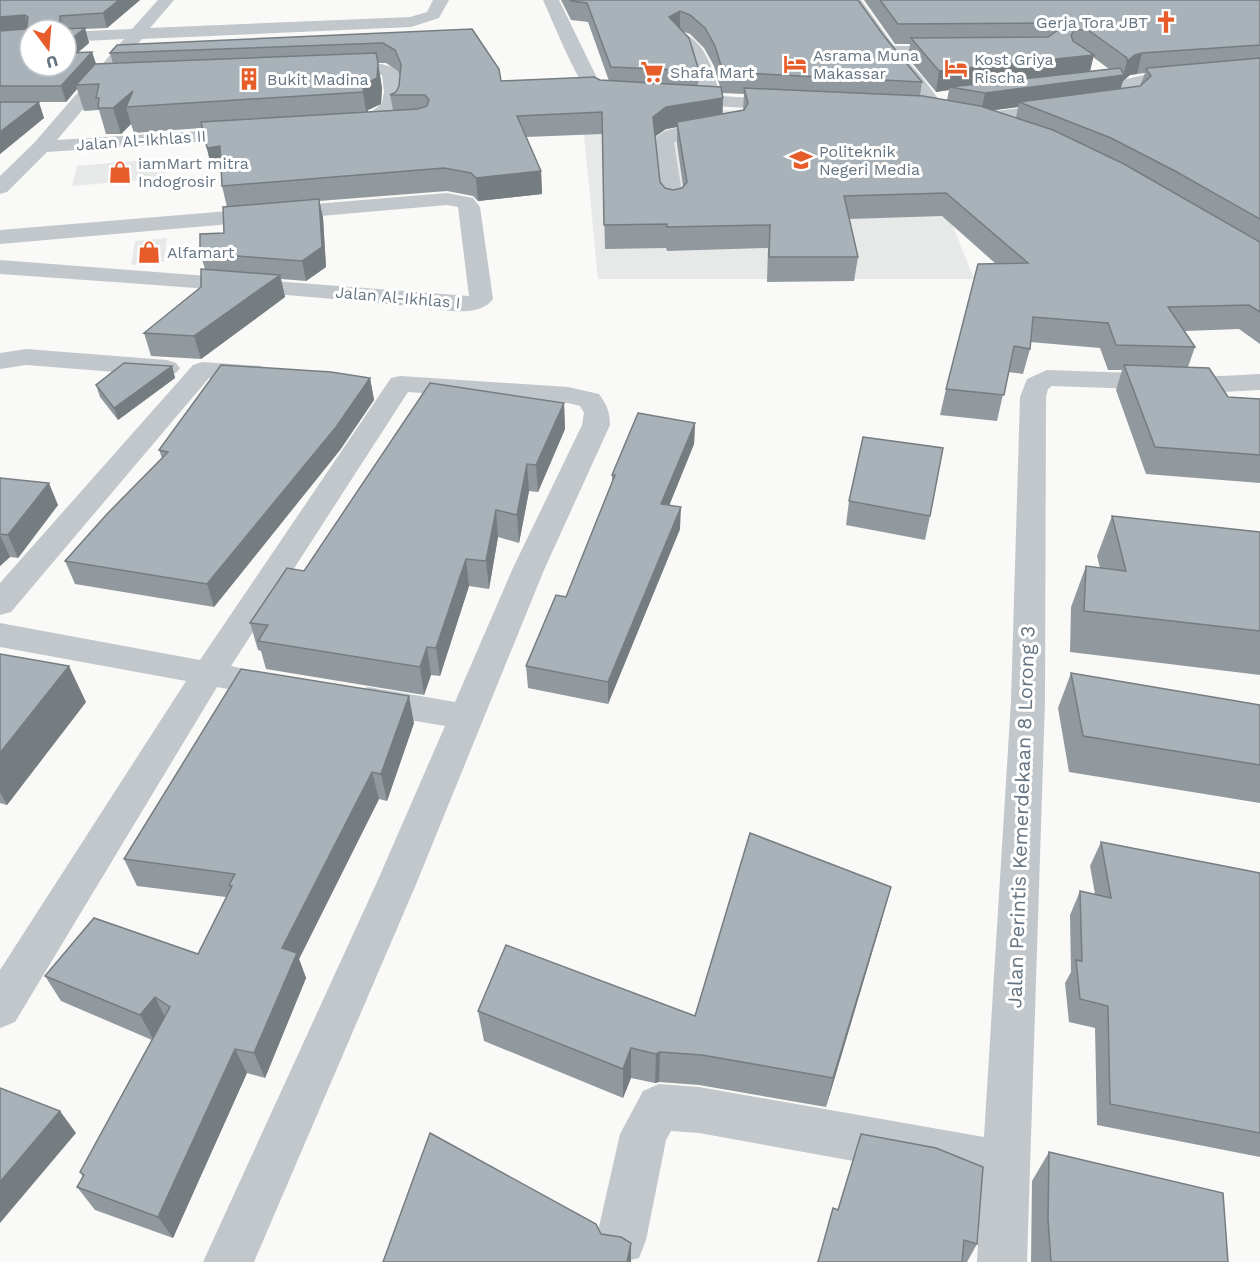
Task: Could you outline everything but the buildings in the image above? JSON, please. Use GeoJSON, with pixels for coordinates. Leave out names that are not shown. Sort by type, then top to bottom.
{"type":"FeatureCollection","features":[{"type":"Feature","properties":{"kind":"street"},"geometry":{"type":"LineString","coordinates":[[0,188],[41,147],[70,110],[166,0]]}},
{"type":"Feature","properties":{"kind":"street"},"geometry":{"type":"LineString","coordinates":[[551,0],[592,85],[606,95],[808,106]]}},
{"type":"Feature","properties":{"kind":"street"},"geometry":{"type":"LineString","coordinates":[[853,0],[889,51],[934,106],[1016,131]]}},
{"type":"Feature","properties":{"kind":"street"},"geometry":{"type":"LineString","coordinates":[[78,36],[411,22],[433,15],[444,1]]}},
{"type":"Feature","properties":{"kind":"street"},"geometry":{"type":"LineString","coordinates":[[673,205],[664,141],[674,135],[735,125],[692,46],[679,37]]}},
{"type":"Feature","properties":{"kind":"street"},"geometry":{"type":"LineString","coordinates":[[889,51],[972,50]]}},
{"type":"Feature","properties":{"kind":"street"},"geometry":{"type":"LineString","coordinates":[[313,72],[388,71],[393,104],[369,120],[397,124]]}},
{"type":"Feature","properties":{"kind":"street"},"geometry":{"type":"LineString","coordinates":[[978,119],[1128,101],[1134,97],[1126,88],[1128,84],[1144,80],[1260,71]]}},
{"type":"Feature","properties":{"kind":"street"},"geometry":{"type":"LineString","coordinates":[[94,82],[118,81]]}},
{"type":"Feature","properties":{"kind":"street"},"geometry":{"type":"LineString","coordinates":[[912,109],[934,106],[953,98]]}},
{"type":"Feature","properties":{"kind":"street"},"geometry":{"type":"LineString","coordinates":[[47,110],[70,110]]}},
{"type":"Feature","properties":{"kind":"street","name":"Jalan Al-Ikhlas II"},"geometry":{"type":"LineString","coordinates":[[41,147],[267,133]]}},
{"type":"Feature","properties":{"kind":"street","name":"Jalan Al-Ikhlas I"},"geometry":{"type":"LineString","coordinates":[[0,237],[453,200],[466,202],[469,207],[481,299],[477,302],[461,304],[340,292],[0,267]]}},
{"type":"Feature","properties":{"kind":"street"},"geometry":{"type":"LineString","coordinates":[[0,361],[26,357],[284,376]]}},
{"type":"Feature","properties":{"kind":"street"},"geometry":{"type":"LineString","coordinates":[[0,604],[202,370]]}},
{"type":"Feature","properties":{"kind":"street","name":"Jalan Perintis Kemerdekaan 8 Lorong 3"},"geometry":{"type":"LineString","coordinates":[[1002,1262],[1028,701],[1033,397],[1036,385],[1047,378],[1222,384],[1260,382]]}},
{"type":"Feature","properties":{"kind":"street"},"geometry":{"type":"LineString","coordinates":[[0,1008],[208,674],[383,383],[568,394],[590,400],[597,413],[596,425],[528,570],[398,882],[228,1262]]}},
{"type":"Feature","properties":{"kind":"street"},"geometry":{"type":"LineString","coordinates":[[0,635],[255,682]]}},
{"type":"Feature","properties":{"kind":"street"},"geometry":{"type":"LineString","coordinates":[[337,695],[466,717]]}},
{"type":"Feature","properties":{"kind":"street"},"geometry":{"type":"LineString","coordinates":[[621,1240],[644,1134],[659,1107],[699,1110],[1006,1165]]}},
{"type":"Feature","properties":{"kind":"shaded area"},"geometry":{"type":"Polygon","coordinates":[[[581,103],[910,119],[974,279],[598,279],[581,103]]]}},
{"type":"Feature","properties":{"kind":"shaded area","name":"iamMart mitra Indogrosir"},"geometry":{"type":"Polygon","coordinates":[[[167,158],[164,178],[72,186],[77,166],[167,158]]]}},
{"type":"Feature","properties":{"kind":"shaded area","name":"Alfamart"},"geometry":{"type":"Polygon","coordinates":[[[167,238],[164,262],[131,265],[135,241],[167,238]]]}},
{"type":"Feature","properties":{"kind":"place","name":"Gerja Tora JBT"},"geometry":{"type":"Point","coordinates":[1166,22]}},
{"type":"Feature","properties":{"kind":"place","name":"Asrama Muna Makassar"},"geometry":{"type":"Point","coordinates":[795,64]}},
{"type":"Feature","properties":{"kind":"place","name":"Kost Griya Rischa"},"geometry":{"type":"Point","coordinates":[956,68]}},
{"type":"Feature","properties":{"kind":"place","name":"Shafa Mart"},"geometry":{"type":"Point","coordinates":[652,72]}},
{"type":"Feature","properties":{"kind":"place","name":"Bukit Madina"},"geometry":{"type":"Point","coordinates":[249,79]}},
{"type":"Feature","properties":{"kind":"place","name":"Politeknik Negeri Media"},"geometry":{"type":"Point","coordinates":[801,160]}},
{"type":"Feature","properties":{"kind":"place","name":"iamMart mitra Indogrosir"},"geometry":{"type":"Point","coordinates":[120,172]}},
{"type":"Feature","properties":{"kind":"place","name":"Alfamart"},"geometry":{"type":"Point","coordinates":[149,252]}}]}
